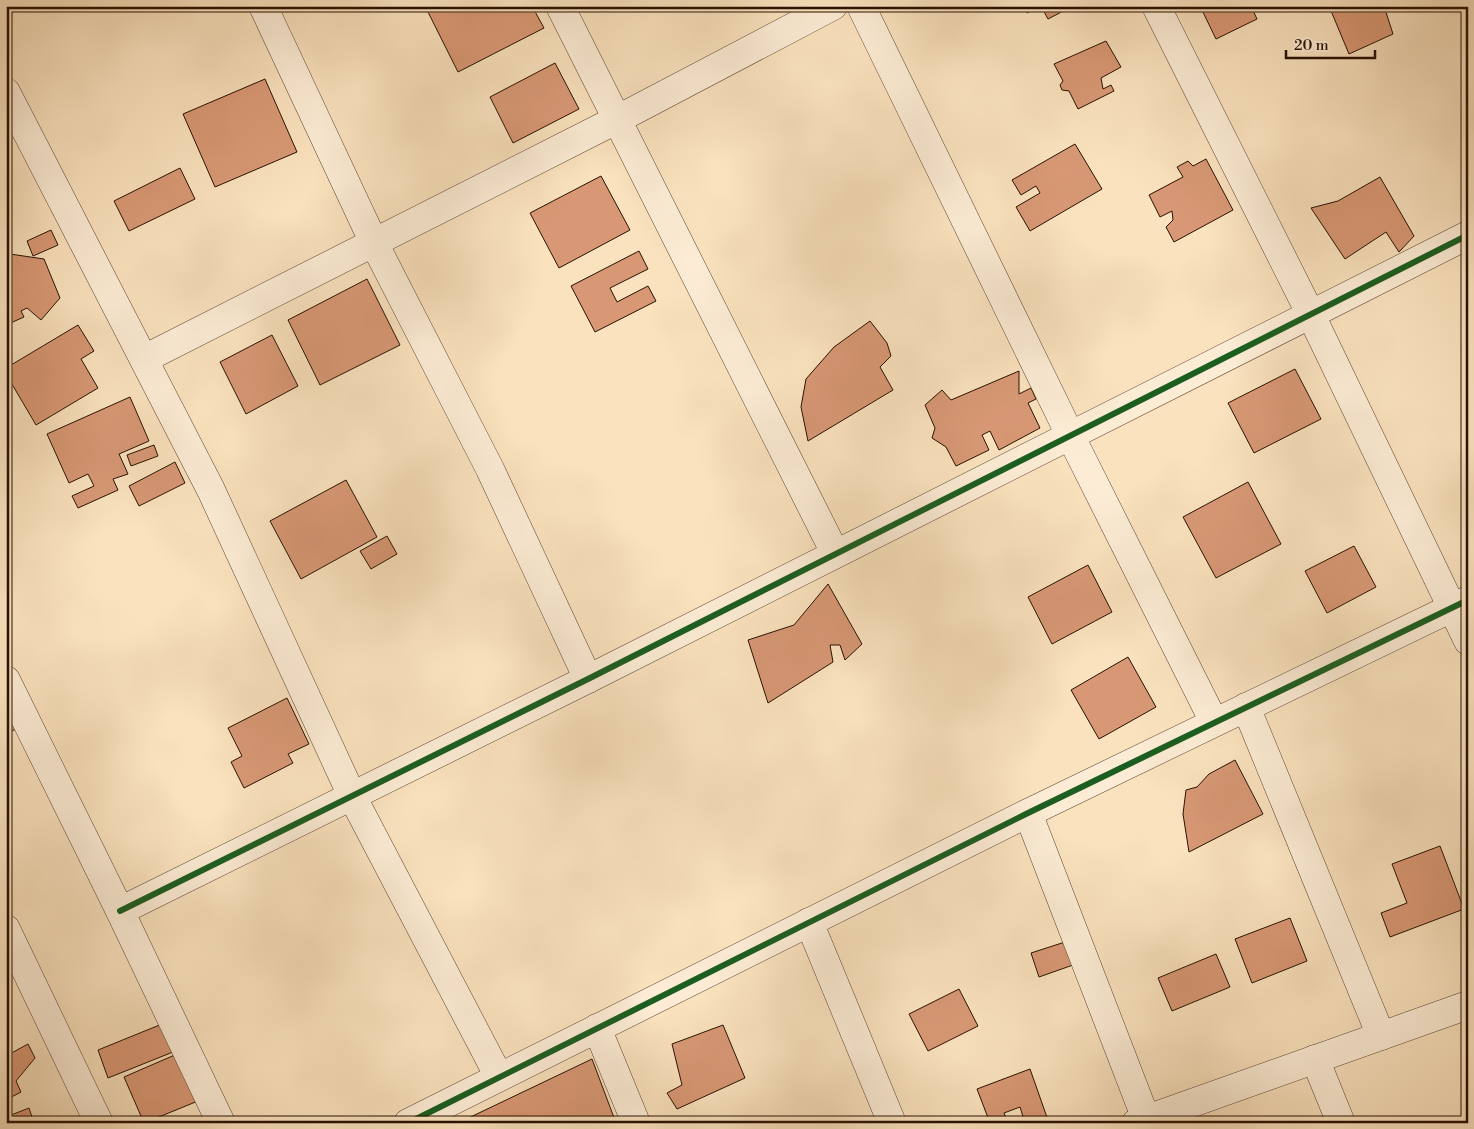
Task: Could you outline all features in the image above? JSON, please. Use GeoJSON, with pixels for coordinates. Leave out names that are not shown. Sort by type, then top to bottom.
{"type":"FeatureCollection","features":[{"type":"Feature","properties":{"kind":"street"},"geometry":{"type":"LineString","coordinates":[[263,6],[374,243],[490,470],[588,679]]}},
{"type":"Feature","properties":{"kind":"street"},"geometry":{"type":"LineString","coordinates":[[560,6],[835,553]]}},
{"type":"Feature","properties":{"kind":"street"},"geometry":{"type":"LineString","coordinates":[[144,359],[618,119],[833,6]]}},
{"type":"Feature","properties":{"kind":"street"},"geometry":{"type":"LineString","coordinates":[[861,6],[1071,437],[1214,722]]}},
{"type":"Feature","properties":{"kind":"street"},"geometry":{"type":"LineString","coordinates":[[1156,6],[1311,315],[1460,603],[1468,641]]}},
{"type":"Feature","properties":{"kind":"street"},"geometry":{"type":"LineString","coordinates":[[6,92],[211,490],[352,796],[499,1077]]}},
{"type":"Feature","properties":{"kind":"street"},"geometry":{"type":"LineString","coordinates":[[120,911],[1071,437],[1468,235]]}},
{"type":"Feature","properties":{"kind":"street"},"geometry":{"type":"LineString","coordinates":[[408,1123],[1028,813],[1460,603]]}},
{"type":"Feature","properties":{"kind":"street"},"geometry":{"type":"LineString","coordinates":[[6,680],[120,911],[221,1123]]}},
{"type":"Feature","properties":{"kind":"street"},"geometry":{"type":"LineString","coordinates":[[1246,707],[1381,1036]]}},
{"type":"Feature","properties":{"kind":"street"},"geometry":{"type":"LineString","coordinates":[[1028,813],[1141,1121],[1468,1005]]}},
{"type":"Feature","properties":{"kind":"street"},"geometry":{"type":"LineString","coordinates":[[809,922],[892,1123]]}},
{"type":"Feature","properties":{"kind":"street"},"geometry":{"type":"LineString","coordinates":[[6,929],[99,1123]]}},
{"type":"Feature","properties":{"kind":"street"},"geometry":{"type":"LineString","coordinates":[[597,1028],[636,1123]]}},
{"type":"Feature","properties":{"kind":"street"},"geometry":{"type":"LineString","coordinates":[[1315,1059],[1341,1123]]}},
{"type":"Feature","properties":{"kind":"building"},"geometry":{"type":"Polygon","coordinates":[[[425,6],[532,6],[544,28],[458,72],[425,6]]]}},
{"type":"Feature","properties":{"kind":"building"},"geometry":{"type":"Polygon","coordinates":[[[1024,6],[1040,6],[1027,13],[1024,6]]]}},
{"type":"Feature","properties":{"kind":"building"},"geometry":{"type":"Polygon","coordinates":[[[1041,6],[1073,6],[1048,19],[1041,6]]]}},
{"type":"Feature","properties":{"kind":"building"},"geometry":{"type":"Polygon","coordinates":[[[1200,6],[1251,6],[1257,19],[1216,39],[1200,6]]]}},
{"type":"Feature","properties":{"kind":"building"},"geometry":{"type":"Polygon","coordinates":[[[1329,6],[1384,6],[1393,34],[1349,54],[1329,6]]]}},
{"type":"Feature","properties":{"kind":"building"},"geometry":{"type":"Polygon","coordinates":[[[1106,41],[1121,67],[1101,78],[1103,89],[1111,85],[1114,91],[1078,109],[1069,91],[1062,90],[1060,85],[1063,81],[1054,64],[1106,41]]]}},
{"type":"Feature","properties":{"kind":"building"},"geometry":{"type":"Polygon","coordinates":[[[555,63],[579,109],[513,143],[490,97],[555,63]]]}},
{"type":"Feature","properties":{"kind":"building"},"geometry":{"type":"Polygon","coordinates":[[[265,79],[297,152],[215,187],[183,114],[265,79]]]}},
{"type":"Feature","properties":{"kind":"building"},"geometry":{"type":"Polygon","coordinates":[[[1075,144],[1102,189],[1030,231],[1016,207],[1040,193],[1036,186],[1021,195],[1012,180],[1075,144]]]}},
{"type":"Feature","properties":{"kind":"building"},"geometry":{"type":"Polygon","coordinates":[[[1206,159],[1233,210],[1174,242],[1166,227],[1173,220],[1172,211],[1160,217],[1149,195],[1183,177],[1177,167],[1188,161],[1193,166],[1206,159]]]}},
{"type":"Feature","properties":{"kind":"building"},"geometry":{"type":"Polygon","coordinates":[[[180,168],[195,199],[129,231],[114,201],[180,168]]]}},
{"type":"Feature","properties":{"kind":"building"},"geometry":{"type":"Polygon","coordinates":[[[601,176],[630,230],[559,268],[530,213],[601,176]]]}},
{"type":"Feature","properties":{"kind":"building"},"geometry":{"type":"Polygon","coordinates":[[[1380,177],[1414,236],[1399,252],[1386,232],[1345,259],[1311,208],[1338,201],[1380,177]]]}},
{"type":"Feature","properties":{"kind":"building"},"geometry":{"type":"Polygon","coordinates":[[[51,230],[58,245],[33,256],[27,241],[51,230]]]}},
{"type":"Feature","properties":{"kind":"building"},"geometry":{"type":"Polygon","coordinates":[[[639,251],[648,269],[610,288],[617,302],[648,286],[656,301],[595,332],[571,286],[639,251]]]}},
{"type":"Feature","properties":{"kind":"building"},"geometry":{"type":"Polygon","coordinates":[[[10,254],[44,259],[60,298],[41,320],[27,308],[21,311],[24,317],[6,325],[6,256],[10,254]]]}},
{"type":"Feature","properties":{"kind":"building"},"geometry":{"type":"Polygon","coordinates":[[[367,279],[400,345],[320,385],[288,320],[367,279]]]}},
{"type":"Feature","properties":{"kind":"building"},"geometry":{"type":"Polygon","coordinates":[[[870,321],[887,343],[891,356],[880,367],[893,390],[808,441],[801,407],[806,379],[834,347],[870,321]]]}},
{"type":"Feature","properties":{"kind":"building"},"geometry":{"type":"Polygon","coordinates":[[[78,325],[94,351],[81,359],[98,388],[36,425],[6,374],[6,368],[78,325]]]}},
{"type":"Feature","properties":{"kind":"building"},"geometry":{"type":"Polygon","coordinates":[[[272,335],[298,386],[246,414],[220,362],[272,335]]]}},
{"type":"Feature","properties":{"kind":"building"},"geometry":{"type":"Polygon","coordinates":[[[1295,369],[1321,419],[1254,453],[1228,403],[1295,369]]]}},
{"type":"Feature","properties":{"kind":"building"},"geometry":{"type":"Polygon","coordinates":[[[1019,371],[1019,394],[1031,388],[1036,399],[1028,403],[1040,428],[999,450],[990,431],[982,435],[989,450],[956,466],[946,447],[932,438],[935,428],[925,405],[942,390],[951,400],[1019,371]]]}},
{"type":"Feature","properties":{"kind":"building"},"geometry":{"type":"Polygon","coordinates":[[[130,397],[149,441],[119,454],[128,474],[113,479],[118,490],[78,508],[72,496],[94,486],[88,474],[69,483],[47,434],[130,397]]]}},
{"type":"Feature","properties":{"kind":"building"},"geometry":{"type":"Polygon","coordinates":[[[154,445],[158,456],[131,466],[127,455],[154,445]]]}},
{"type":"Feature","properties":{"kind":"building"},"geometry":{"type":"Polygon","coordinates":[[[175,462],[185,483],[139,506],[129,486],[175,462]]]}},
{"type":"Feature","properties":{"kind":"building"},"geometry":{"type":"Polygon","coordinates":[[[346,480],[377,537],[301,579],[270,521],[346,480]]]}},
{"type":"Feature","properties":{"kind":"building"},"geometry":{"type":"Polygon","coordinates":[[[1248,482],[1281,544],[1216,578],[1183,517],[1248,482]]]}},
{"type":"Feature","properties":{"kind":"building"},"geometry":{"type":"Polygon","coordinates":[[[387,536],[397,554],[371,569],[360,551],[387,536]]]}},
{"type":"Feature","properties":{"kind":"building"},"geometry":{"type":"Polygon","coordinates":[[[1354,546],[1376,587],[1327,613],[1305,571],[1354,546]]]}},
{"type":"Feature","properties":{"kind":"building"},"geometry":{"type":"Polygon","coordinates":[[[1088,565],[1112,612],[1052,644],[1028,597],[1088,565]]]}},
{"type":"Feature","properties":{"kind":"building"},"geometry":{"type":"Polygon","coordinates":[[[828,584],[862,644],[845,660],[840,645],[830,645],[833,662],[768,703],[748,640],[794,625],[828,584]]]}},
{"type":"Feature","properties":{"kind":"building"},"geometry":{"type":"Polygon","coordinates":[[[1128,657],[1156,707],[1099,739],[1071,690],[1128,657]]]}},
{"type":"Feature","properties":{"kind":"building"},"geometry":{"type":"Polygon","coordinates":[[[287,698],[309,744],[288,754],[293,763],[244,788],[231,762],[242,756],[228,728],[287,698]]]}},
{"type":"Feature","properties":{"kind":"building"},"geometry":{"type":"Polygon","coordinates":[[[6,705],[18,728],[6,734],[6,705]]]}},
{"type":"Feature","properties":{"kind":"building"},"geometry":{"type":"Polygon","coordinates":[[[1235,760],[1263,814],[1189,852],[1183,814],[1186,790],[1197,787],[1209,774],[1235,760]]]}},
{"type":"Feature","properties":{"kind":"building"},"geometry":{"type":"Polygon","coordinates":[[[1440,846],[1464,909],[1390,937],[1381,913],[1407,903],[1392,864],[1440,846]]]}},
{"type":"Feature","properties":{"kind":"building"},"geometry":{"type":"Polygon","coordinates":[[[1290,918],[1307,961],[1252,983],[1235,939],[1290,918]]]}},
{"type":"Feature","properties":{"kind":"building"},"geometry":{"type":"Polygon","coordinates":[[[1065,942],[1073,965],[1039,977],[1031,953],[1065,942]]]}},
{"type":"Feature","properties":{"kind":"building"},"geometry":{"type":"Polygon","coordinates":[[[1216,954],[1230,987],[1172,1011],[1158,978],[1216,954]]]}},
{"type":"Feature","properties":{"kind":"building"},"geometry":{"type":"Polygon","coordinates":[[[959,989],[978,1026],[928,1051],[909,1014],[959,989]]]}},
{"type":"Feature","properties":{"kind":"building"},"geometry":{"type":"Polygon","coordinates":[[[162,1024],[173,1052],[108,1078],[98,1050],[162,1024]]]}},
{"type":"Feature","properties":{"kind":"building"},"geometry":{"type":"Polygon","coordinates":[[[723,1025],[745,1078],[677,1109],[667,1093],[682,1085],[672,1044],[723,1025]]]}},
{"type":"Feature","properties":{"kind":"building"},"geometry":{"type":"Polygon","coordinates":[[[28,1044],[35,1058],[16,1081],[21,1092],[6,1100],[6,1056],[28,1044]]]}},
{"type":"Feature","properties":{"kind":"building"},"geometry":{"type":"Polygon","coordinates":[[[177,1054],[198,1101],[144,1123],[124,1077],[177,1054]]]}},
{"type":"Feature","properties":{"kind":"building"},"geometry":{"type":"Polygon","coordinates":[[[592,1059],[616,1123],[458,1123],[592,1059]]]}},
{"type":"Feature","properties":{"kind":"building"},"geometry":{"type":"Polygon","coordinates":[[[1030,1069],[1049,1123],[1025,1123],[1020,1107],[1004,1113],[1008,1123],[990,1123],[977,1089],[1030,1069]]]}},
{"type":"Feature","properties":{"kind":"building"},"geometry":{"type":"Polygon","coordinates":[[[29,1108],[34,1123],[6,1123],[6,1117],[29,1108]]]}},
{"type":"Feature","properties":{"kind":"cycle path"},"geometry":{"type":"LineString","coordinates":[[120,911],[588,679],[1468,235]]}},
{"type":"Feature","properties":{"kind":"cycle path"},"geometry":{"type":"LineString","coordinates":[[408,1123],[1028,813],[1468,600]]}}]}
